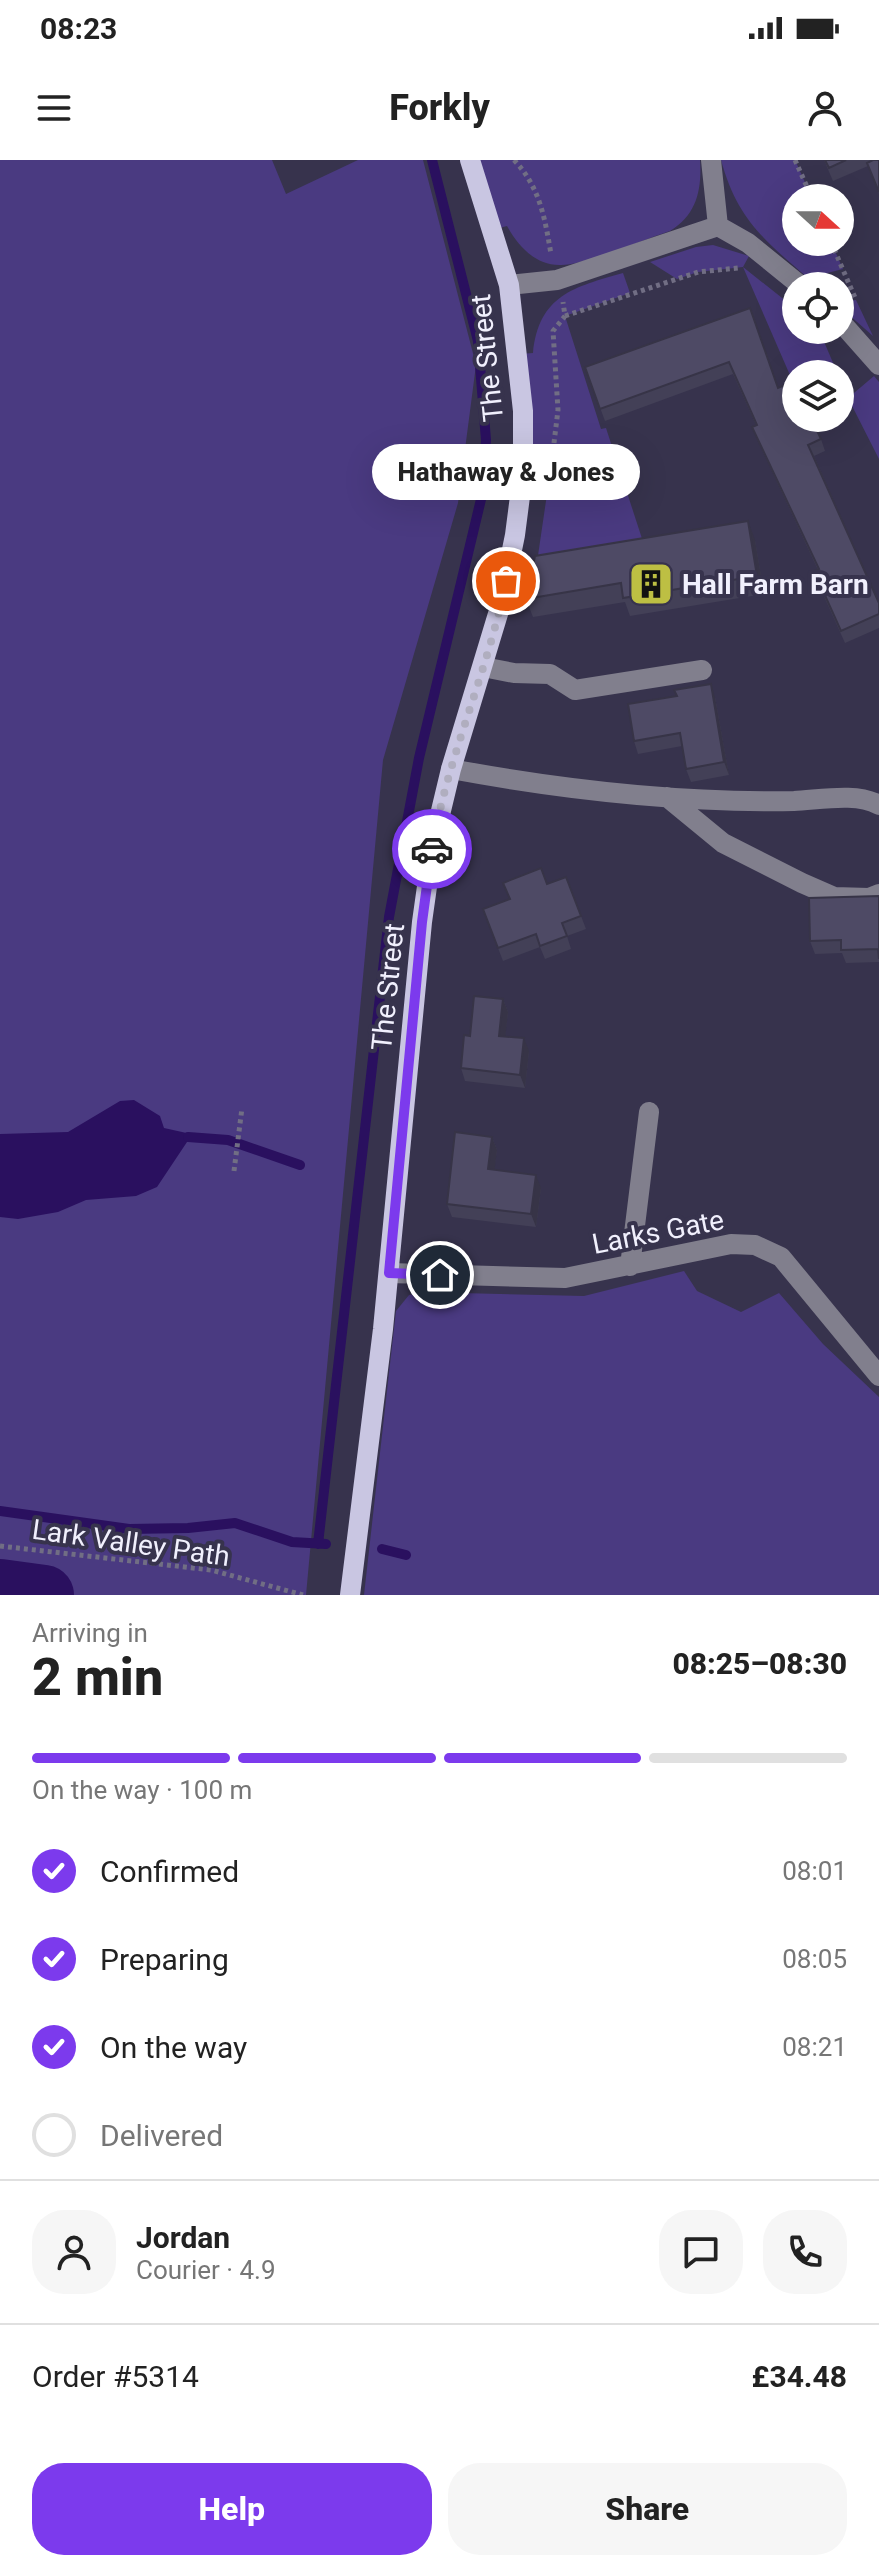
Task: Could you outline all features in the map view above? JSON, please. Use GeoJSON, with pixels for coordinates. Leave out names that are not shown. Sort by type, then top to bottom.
{"type":"FeatureCollection","features":[{"type":"Feature","properties":{"kind":"main road","name":"The Street"},"geometry":{"type":"LineString","coordinates":[[350,1595],[389,1273],[422,922],[433,844],[451,769],[507,576],[523,473],[523,411],[509,285],[470,160]]}},
{"type":"Feature","properties":{"kind":"street"},"geometry":{"type":"LineString","coordinates":[[711,160],[718,226]]}},
{"type":"Feature","properties":{"kind":"street"},"geometry":{"type":"LineString","coordinates":[[509,285],[557,280],[718,226],[748,243],[784,272]]}},
{"type":"Feature","properties":{"kind":"street"},"geometry":{"type":"LineString","coordinates":[[854,337],[879,365]]}},
{"type":"Feature","properties":{"kind":"street"},"geometry":{"type":"LineString","coordinates":[[483,667],[514,673],[550,674],[575,690],[702,670]]}},
{"type":"Feature","properties":{"kind":"street"},"geometry":{"type":"LineString","coordinates":[[451,769],[540,785],[667,797],[747,802],[849,799],[871,800],[879,805]]}},
{"type":"Feature","properties":{"kind":"street"},"geometry":{"type":"LineString","coordinates":[[667,797],[723,843],[802,883],[834,897],[869,898],[879,894]]}},
{"type":"Feature","properties":{"kind":"street"},"geometry":{"type":"LineString","coordinates":[[630,1266],[649,1112]]}},
{"type":"Feature","properties":{"kind":"street","name":"Larks Gate"},"geometry":{"type":"LineString","coordinates":[[389,1273],[565,1278],[731,1244],[755,1245],[781,1257],[879,1376]]}},
{"type":"Feature","properties":{"kind":"path"},"geometry":{"type":"LineString","coordinates":[[795,160],[806,184]]}},
{"type":"Feature","properties":{"kind":"path"},"geometry":{"type":"LineString","coordinates":[[837,256],[862,312]]}},
{"type":"Feature","properties":{"kind":"path"},"geometry":{"type":"LineString","coordinates":[[565,316],[698,272],[743,267]]}},
{"type":"Feature","properties":{"kind":"path"},"geometry":{"type":"LineString","coordinates":[[234,1171],[242,1108]]}},
{"type":"Feature","properties":{"kind":"path","name":"Lark Valley Path"},"geometry":{"type":"LineString","coordinates":[[0,1546],[211,1570],[303,1595]]}},
{"type":"Feature","properties":{"kind":"shaded area"},"geometry":{"type":"Polygon","coordinates":[[[0,160],[272,160],[286,194],[358,160],[423,160],[476,365],[458,503],[383,760],[306,1595],[0,1595],[0,160]]]}},
{"type":"Feature","properties":{"kind":"shaded area"},"geometry":{"type":"Polygon","coordinates":[[[470,160],[700,160],[699,191],[692,209],[670,231],[585,261],[552,264],[529,253],[507,226],[492,230],[470,160]]]}},
{"type":"Feature","properties":{"kind":"shaded area"},"geometry":{"type":"Polygon","coordinates":[[[721,160],[795,160],[806,184],[782,184],[782,255],[754,227],[735,198],[721,160]]]}},
{"type":"Feature","properties":{"kind":"shaded area"},"geometry":{"type":"Polygon","coordinates":[[[713,245],[749,256],[743,267],[698,272],[677,279],[650,262],[696,247],[713,245]]]}},
{"type":"Feature","properties":{"kind":"shaded area"},"geometry":{"type":"Polygon","coordinates":[[[783,256],[837,256],[843,269],[831,272],[801,272],[783,256]]]}},
{"type":"Feature","properties":{"kind":"shaded area"},"geometry":{"type":"Polygon","coordinates":[[[743,267],[782,298],[782,344],[825,344],[832,360],[783,360],[743,267]]]}},
{"type":"Feature","properties":{"kind":"shaded area"},"geometry":{"type":"Polygon","coordinates":[[[623,273],[630,293],[565,316],[601,429],[606,428],[648,557],[535,576],[547,494],[520,494],[519,354],[533,353],[543,318],[562,296],[589,283],[623,273]]]}},
{"type":"Feature","properties":{"kind":"shaded area"},"geometry":{"type":"Polygon","coordinates":[[[856,300],[873,336],[854,319],[856,300]]]}},
{"type":"Feature","properties":{"kind":"shaded area"},"geometry":{"type":"Polygon","coordinates":[[[874,376],[879,382],[879,459],[854,410],[854,393],[874,376]]]}},
{"type":"Feature","properties":{"kind":"shaded area"},"geometry":{"type":"Polygon","coordinates":[[[134,1100],[160,1116],[164,1128],[200,1136],[189,1139],[157,1187],[136,1196],[86,1200],[58,1212],[18,1219],[0,1217],[0,1134],[68,1132],[120,1101],[134,1100]]]}},
{"type":"Feature","properties":{"kind":"shaded area"},"geometry":{"type":"Polygon","coordinates":[[[684,1271],[697,1291],[741,1312],[779,1293],[823,1344],[879,1397],[879,1595],[364,1595],[396,1311],[409,1295],[421,1292],[584,1296],[684,1271]]]}},
{"type":"Feature","properties":{"kind":"building"},"geometry":{"type":"Polygon","coordinates":[[[825,160],[846,160],[829,168],[825,160]]]}},
{"type":"Feature","properties":{"kind":"building"},"geometry":{"type":"Polygon","coordinates":[[[879,160],[879,192],[867,163],[879,160]]]}},
{"type":"Feature","properties":{"kind":"building"},"geometry":{"type":"Polygon","coordinates":[[[750,308],[778,388],[782,386],[782,432],[818,432],[821,439],[808,445],[879,603],[879,614],[841,631],[814,571],[819,569],[752,427],[757,425],[729,362],[600,409],[585,367],[750,308]]]}},
{"type":"Feature","properties":{"kind":"building"},"geometry":{"type":"Polygon","coordinates":[[[748,521],[757,576],[623,598],[621,583],[526,599],[535,556],[748,521]]]}},
{"type":"Feature","properties":{"kind":"building"},"geometry":{"type":"Polygon","coordinates":[[[711,684],[724,762],[686,769],[680,733],[634,741],[628,704],[677,696],[674,690],[711,684]]]}},
{"type":"Feature","properties":{"kind":"building"},"geometry":{"type":"Polygon","coordinates":[[[541,868],[547,884],[566,877],[581,916],[562,923],[567,936],[540,946],[536,934],[498,948],[483,909],[510,899],[503,883],[541,868]]]}},
{"type":"Feature","properties":{"kind":"building"},"geometry":{"type":"Polygon","coordinates":[[[879,896],[879,959],[878,949],[841,950],[841,940],[810,941],[809,898],[879,896]]]}},
{"type":"Feature","properties":{"kind":"building"},"geometry":{"type":"Polygon","coordinates":[[[474,996],[503,999],[499,1036],[524,1038],[520,1075],[461,1068],[464,1035],[470,1036],[474,996]]]}},
{"type":"Feature","properties":{"kind":"building"},"geometry":{"type":"Polygon","coordinates":[[[455,1132],[492,1137],[488,1169],[536,1175],[531,1214],[447,1204],[455,1132]]]}},
{"type":"Feature","properties":{"kind":"waterway"},"geometry":{"type":"LineString","coordinates":[[318,1544],[389,917],[419,758],[483,491],[486,440],[478,341],[432,160]]}},
{"type":"Feature","properties":{"kind":"waterway"},"geometry":{"type":"LineString","coordinates":[[188,1137],[228,1140],[300,1165]]}},
{"type":"Feature","properties":{"kind":"waterway"},"geometry":{"type":"LineString","coordinates":[[0,1511],[129,1529],[235,1523],[292,1542],[326,1544]]}},
{"type":"Feature","properties":{"kind":"waterway"},"geometry":{"type":"LineString","coordinates":[[382,1549],[406,1555]]}},
{"type":"Feature","properties":{"kind":"waterway"},"geometry":{"type":"LineString","coordinates":[[0,1589],[44,1595]]}},
{"type":"Feature","properties":{"kind":"way so far"},"geometry":{"type":"LineString","coordinates":[[432,849],[451,769],[506,581]]}},
{"type":"Feature","properties":{"kind":"place","name":"Hathaway & Jones"},"geometry":{"type":"Point","coordinates":[506,581]}},
{"type":"Feature","properties":{"kind":"place","name":"Hall Farm Barn"},"geometry":{"type":"Point","coordinates":[651,584]}},
{"type":"Feature","properties":{"kind":"route"},"geometry":{"type":"LineString","coordinates":[[432,849],[422,922],[389,1273],[440,1275]]}}]}
